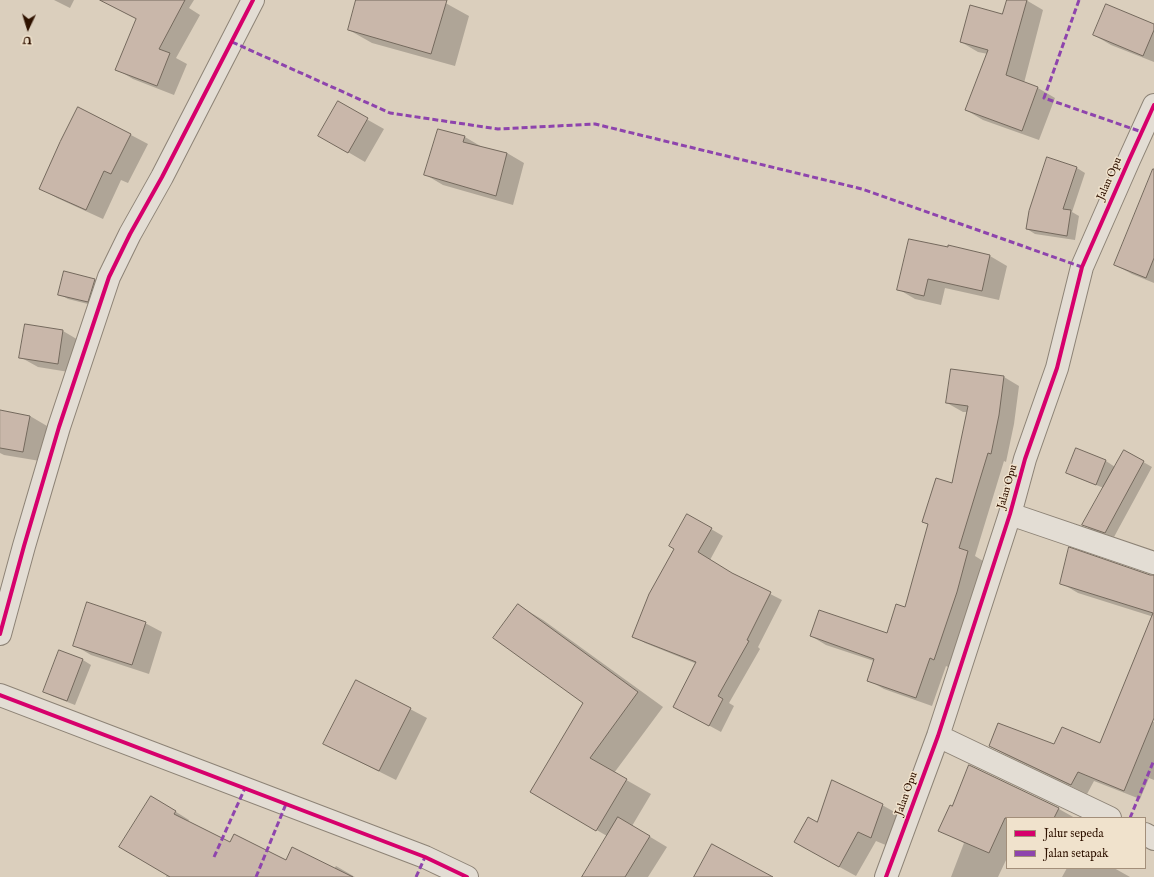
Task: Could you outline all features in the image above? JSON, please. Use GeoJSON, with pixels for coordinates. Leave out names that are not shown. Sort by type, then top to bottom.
{"type":"FeatureCollection","features":[{"type":"Feature","properties":{"kind":"street"},"geometry":{"type":"LineString","coordinates":[[0,634],[59,427],[109,277],[130,234],[162,177],[253,0]]}},
{"type":"Feature","properties":{"kind":"street","name":"Jalan Opu"},"geometry":{"type":"LineString","coordinates":[[886,877],[938,736],[1010,514],[1025,459],[1057,368],[1082,267],[1154,106]]}},
{"type":"Feature","properties":{"kind":"street"},"geometry":{"type":"LineString","coordinates":[[1010,514],[1154,563]]}},
{"type":"Feature","properties":{"kind":"street"},"geometry":{"type":"LineString","coordinates":[[0,695],[428,859],[467,877]]}},
{"type":"Feature","properties":{"kind":"street"},"geometry":{"type":"LineString","coordinates":[[938,736],[1108,817]]}},
{"type":"Feature","properties":{"kind":"building"},"geometry":{"type":"Polygon","coordinates":[[[100,0],[185,0],[159,49],[170,53],[157,86],[115,70],[136,19],[100,0]]]}},
{"type":"Feature","properties":{"kind":"building"},"geometry":{"type":"Polygon","coordinates":[[[356,0],[447,0],[431,54],[348,30],[356,0]]]}},
{"type":"Feature","properties":{"kind":"building"},"geometry":{"type":"Polygon","coordinates":[[[1007,0],[1027,0],[1006,75],[1038,87],[1022,131],[965,110],[988,50],[960,42],[970,5],[1002,14],[1007,0]]]}},
{"type":"Feature","properties":{"kind":"building"},"geometry":{"type":"Polygon","coordinates":[[[1106,4],[1154,24],[1154,30],[1143,56],[1093,35],[1106,4]]]}},
{"type":"Feature","properties":{"kind":"building"},"geometry":{"type":"Polygon","coordinates":[[[338,101],[368,118],[348,153],[318,136],[338,101]]]}},
{"type":"Feature","properties":{"kind":"building"},"geometry":{"type":"Polygon","coordinates":[[[78,107],[131,134],[111,174],[104,171],[86,210],[39,189],[60,142],[78,107]]]}},
{"type":"Feature","properties":{"kind":"building"},"geometry":{"type":"Polygon","coordinates":[[[438,129],[465,136],[463,142],[507,153],[496,196],[424,175],[438,129]]]}},
{"type":"Feature","properties":{"kind":"building"},"geometry":{"type":"Polygon","coordinates":[[[1047,157],[1077,167],[1063,209],[1071,210],[1067,236],[1026,229],[1029,211],[1047,157]]]}},
{"type":"Feature","properties":{"kind":"building"},"geometry":{"type":"Polygon","coordinates":[[[1153,169],[1154,258],[1146,278],[1114,265],[1153,169]]]}},
{"type":"Feature","properties":{"kind":"building"},"geometry":{"type":"Polygon","coordinates":[[[909,239],[948,247],[948,245],[990,255],[982,291],[928,279],[924,296],[897,290],[909,239]]]}},
{"type":"Feature","properties":{"kind":"building"},"geometry":{"type":"Polygon","coordinates":[[[64,271],[95,279],[88,302],[58,295],[64,271]]]}},
{"type":"Feature","properties":{"kind":"building"},"geometry":{"type":"Polygon","coordinates":[[[25,324],[63,330],[58,364],[19,358],[25,324]]]}},
{"type":"Feature","properties":{"kind":"building"},"geometry":{"type":"Polygon","coordinates":[[[951,369],[1004,376],[999,415],[991,454],[988,453],[959,548],[968,551],[957,592],[934,660],[930,658],[916,698],[867,681],[874,659],[810,636],[819,610],[887,633],[896,604],[905,607],[928,524],[922,522],[936,478],[952,483],[968,406],[946,403],[951,369]]]}},
{"type":"Feature","properties":{"kind":"building"},"geometry":{"type":"Polygon","coordinates":[[[0,410],[30,416],[23,452],[0,448],[0,410]]]}},
{"type":"Feature","properties":{"kind":"building"},"geometry":{"type":"Polygon","coordinates":[[[1076,448],[1106,460],[1096,485],[1066,473],[1076,448]]]}},
{"type":"Feature","properties":{"kind":"building"},"geometry":{"type":"Polygon","coordinates":[[[1124,450],[1144,461],[1105,533],[1082,525],[1124,450]]]}},
{"type":"Feature","properties":{"kind":"building"},"geometry":{"type":"Polygon","coordinates":[[[687,514],[712,528],[698,552],[732,573],[771,592],[747,640],[749,641],[718,696],[723,699],[709,726],[673,707],[696,662],[632,637],[649,594],[674,549],[669,546],[687,514]]]}},
{"type":"Feature","properties":{"kind":"building"},"geometry":{"type":"Polygon","coordinates":[[[1069,547],[1150,575],[1154,575],[1154,718],[1124,791],[1078,772],[1071,785],[989,746],[998,723],[1054,744],[1062,727],[1100,743],[1153,613],[1060,584],[1069,547]]]}},
{"type":"Feature","properties":{"kind":"building"},"geometry":{"type":"Polygon","coordinates":[[[87,602],[146,622],[132,665],[73,646],[87,602]]]}},
{"type":"Feature","properties":{"kind":"building"},"geometry":{"type":"Polygon","coordinates":[[[518,604],[638,692],[590,758],[627,779],[596,831],[530,792],[583,703],[493,638],[518,604]]]}},
{"type":"Feature","properties":{"kind":"building"},"geometry":{"type":"Polygon","coordinates":[[[59,650],[83,659],[67,701],[43,692],[59,650]]]}},
{"type":"Feature","properties":{"kind":"building"},"geometry":{"type":"Polygon","coordinates":[[[356,680],[411,708],[379,771],[323,744],[356,680]]]}},
{"type":"Feature","properties":{"kind":"building"},"geometry":{"type":"Polygon","coordinates":[[[969,765],[1059,808],[1054,817],[1006,817],[989,853],[938,831],[950,805],[952,806],[969,765]]]}},
{"type":"Feature","properties":{"kind":"building"},"geometry":{"type":"Polygon","coordinates":[[[832,780],[883,804],[871,838],[858,832],[839,867],[794,842],[808,817],[817,822],[832,780]]]}},
{"type":"Feature","properties":{"kind":"building"},"geometry":{"type":"Polygon","coordinates":[[[151,796],[176,811],[174,814],[230,842],[234,834],[286,860],[292,847],[353,877],[170,877],[119,847],[151,796]]]}},
{"type":"Feature","properties":{"kind":"building"},"geometry":{"type":"Polygon","coordinates":[[[618,817],[650,836],[625,877],[582,877],[618,817]]]}},
{"type":"Feature","properties":{"kind":"building"},"geometry":{"type":"Polygon","coordinates":[[[712,844],[773,877],[694,877],[712,844]]]}},
{"type":"Feature","properties":{"kind":"marked path"},"geometry":{"type":"LineString","coordinates":[[1079,0],[1044,98],[1142,132]]}},
{"type":"Feature","properties":{"kind":"marked path"},"geometry":{"type":"LineString","coordinates":[[232,42],[390,113],[498,129],[595,124],[862,189],[1082,267]]}},
{"type":"Feature","properties":{"kind":"marked path"},"geometry":{"type":"LineString","coordinates":[[1130,817],[1154,760]]}},
{"type":"Feature","properties":{"kind":"marked path"},"geometry":{"type":"LineString","coordinates":[[214,857],[245,788]]}},
{"type":"Feature","properties":{"kind":"marked path"},"geometry":{"type":"LineString","coordinates":[[256,877],[286,804]]}},
{"type":"Feature","properties":{"kind":"marked path"},"geometry":{"type":"LineString","coordinates":[[416,877],[425,857]]}},
{"type":"Feature","properties":{"kind":"cycle path"},"geometry":{"type":"LineString","coordinates":[[0,634],[59,427],[109,277],[130,234],[162,177],[253,0]]}},
{"type":"Feature","properties":{"kind":"cycle path"},"geometry":{"type":"LineString","coordinates":[[886,877],[938,736],[1010,514],[1025,459],[1057,368],[1082,267],[1154,105]]}},
{"type":"Feature","properties":{"kind":"cycle path"},"geometry":{"type":"LineString","coordinates":[[0,695],[425,857],[467,877]]}}]}
